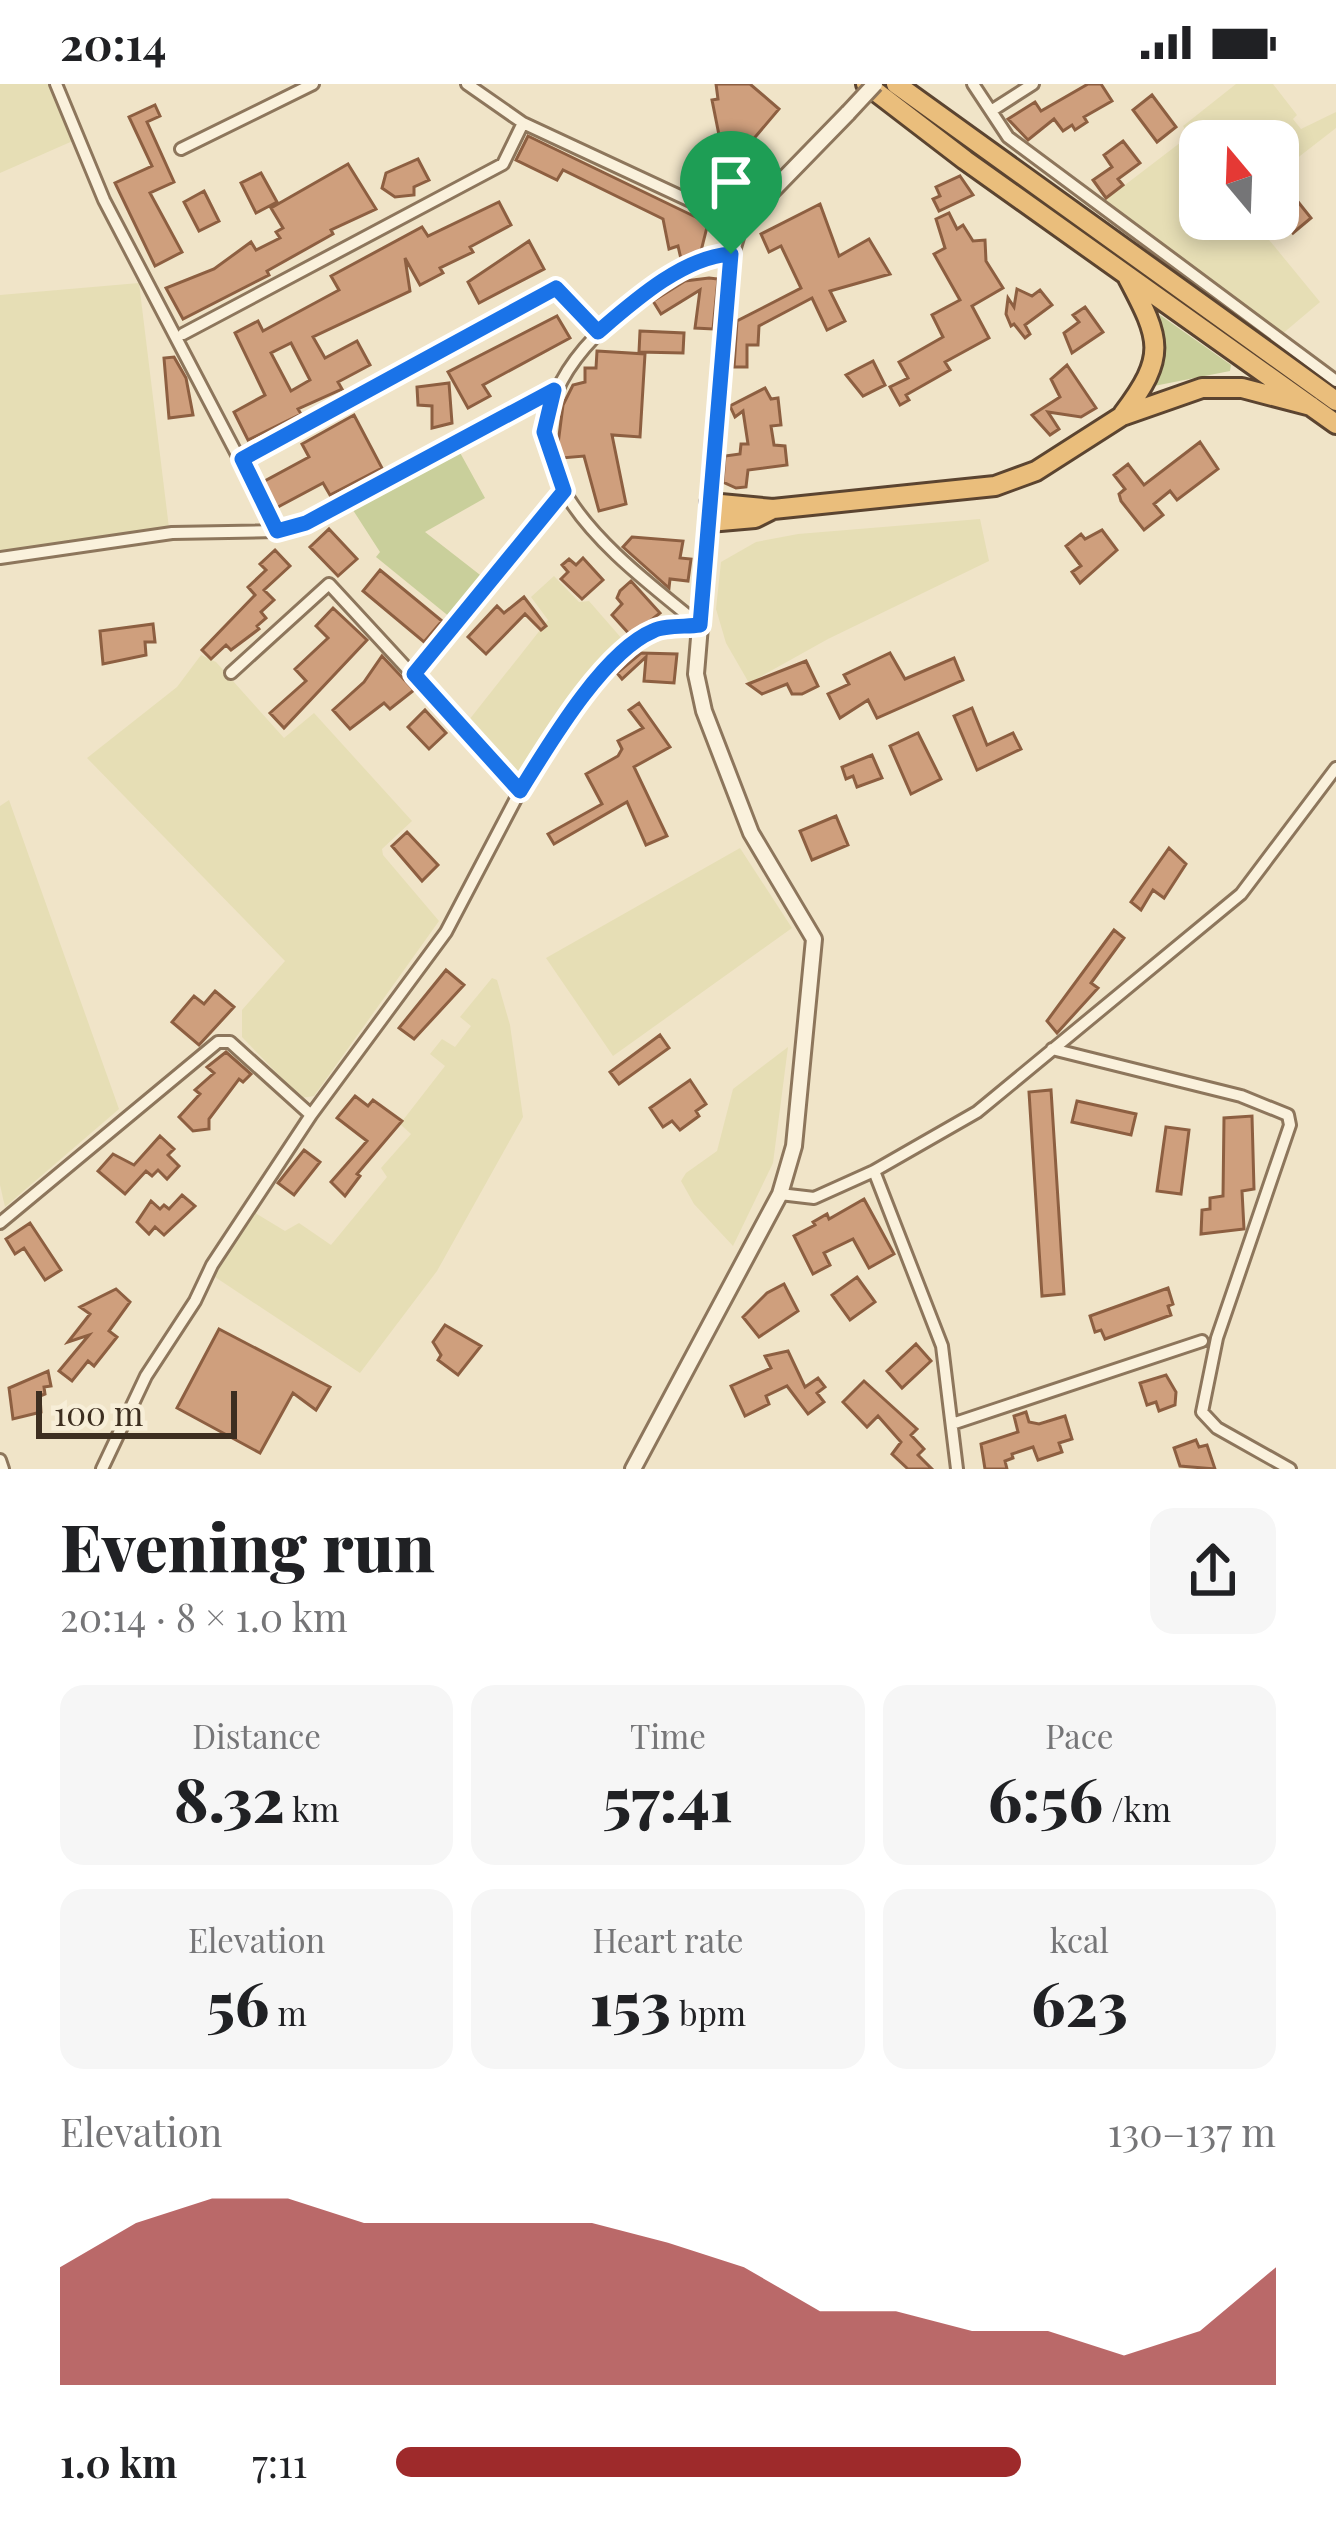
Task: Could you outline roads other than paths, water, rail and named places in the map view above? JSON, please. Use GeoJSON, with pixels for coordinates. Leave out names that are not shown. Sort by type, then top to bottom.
{"type":"FeatureCollection","features":[{"type":"Feature","properties":{"kind":"highway"},"geometry":{"type":"LineString","coordinates":[[866,84],[1336,424]]}},
{"type":"Feature","properties":{"kind":"highway"},"geometry":{"type":"LineString","coordinates":[[896,84],[1336,401]]}},
{"type":"Feature","properties":{"kind":"highway"},"geometry":{"type":"LineString","coordinates":[[1122,416],[1151,377],[1156,346],[1149,314],[1126,274]]}},
{"type":"Feature","properties":{"kind":"highway"},"geometry":{"type":"LineString","coordinates":[[709,512],[755,518],[773,509],[995,486],[1036,470],[1122,416],[1202,388],[1242,388],[1311,406]]}},
{"type":"Feature","properties":{"kind":"street"},"geometry":{"type":"LineString","coordinates":[[56,84],[104,200],[277,531]]}},
{"type":"Feature","properties":{"kind":"street"},"geometry":{"type":"LineString","coordinates":[[181,149],[313,84]]}},
{"type":"Feature","properties":{"kind":"street"},"geometry":{"type":"LineString","coordinates":[[467,84],[524,123],[740,224]]}},
{"type":"Feature","properties":{"kind":"street"},"geometry":{"type":"LineString","coordinates":[[633,1469],[780,1194],[794,1146],[817,953],[810,925],[751,833],[716,746],[697,674],[731,254],[740,224],[875,84]]}},
{"type":"Feature","properties":{"kind":"street"},"geometry":{"type":"LineString","coordinates":[[974,84],[1008,136],[1336,381]]}},
{"type":"Feature","properties":{"kind":"street"},"geometry":{"type":"LineString","coordinates":[[991,111],[1033,84]]}},
{"type":"Feature","properties":{"kind":"street"},"geometry":{"type":"LineString","coordinates":[[183,334],[502,164],[524,123]]}},
{"type":"Feature","properties":{"kind":"street"},"geometry":{"type":"LineString","coordinates":[[700,625],[623,563],[583,520],[564,491],[544,432],[554,390],[598,332],[676,274],[714,255],[731,254]]}},
{"type":"Feature","properties":{"kind":"street"},"geometry":{"type":"LineString","coordinates":[[242,459],[556,288],[598,332]]}},
{"type":"Feature","properties":{"kind":"street"},"geometry":{"type":"LineString","coordinates":[[0,558],[172,533],[277,531],[306,523],[554,390]]}},
{"type":"Feature","properties":{"kind":"street"},"geometry":{"type":"LineString","coordinates":[[414,674],[564,491]]}},
{"type":"Feature","properties":{"kind":"street"},"geometry":{"type":"LineString","coordinates":[[231,673],[329,584],[520,791]]}},
{"type":"Feature","properties":{"kind":"street"},"geometry":{"type":"LineString","coordinates":[[102,1469],[146,1376],[195,1301],[212,1264],[311,1114],[446,932],[520,791],[582,696],[652,631],[700,625]]}},
{"type":"Feature","properties":{"kind":"street"},"geometry":{"type":"LineString","coordinates":[[780,1194],[814,1198],[874,1171],[976,1112],[1241,894],[1336,768]]}},
{"type":"Feature","properties":{"kind":"street"},"geometry":{"type":"LineString","coordinates":[[0,1223],[218,1042],[230,1042],[311,1114]]}},
{"type":"Feature","properties":{"kind":"street"},"geometry":{"type":"LineString","coordinates":[[1052,1049],[1241,1096],[1288,1115],[1290,1125],[1217,1338],[1202,1412],[1217,1428],[1290,1469]]}},
{"type":"Feature","properties":{"kind":"street"},"geometry":{"type":"LineString","coordinates":[[874,1171],[942,1346],[957,1469]]}},
{"type":"Feature","properties":{"kind":"street"},"geometry":{"type":"LineString","coordinates":[[952,1424],[1202,1341]]}},
{"type":"Feature","properties":{"kind":"street"},"geometry":{"type":"LineString","coordinates":[[0,1460],[3,1469]]}}]}
